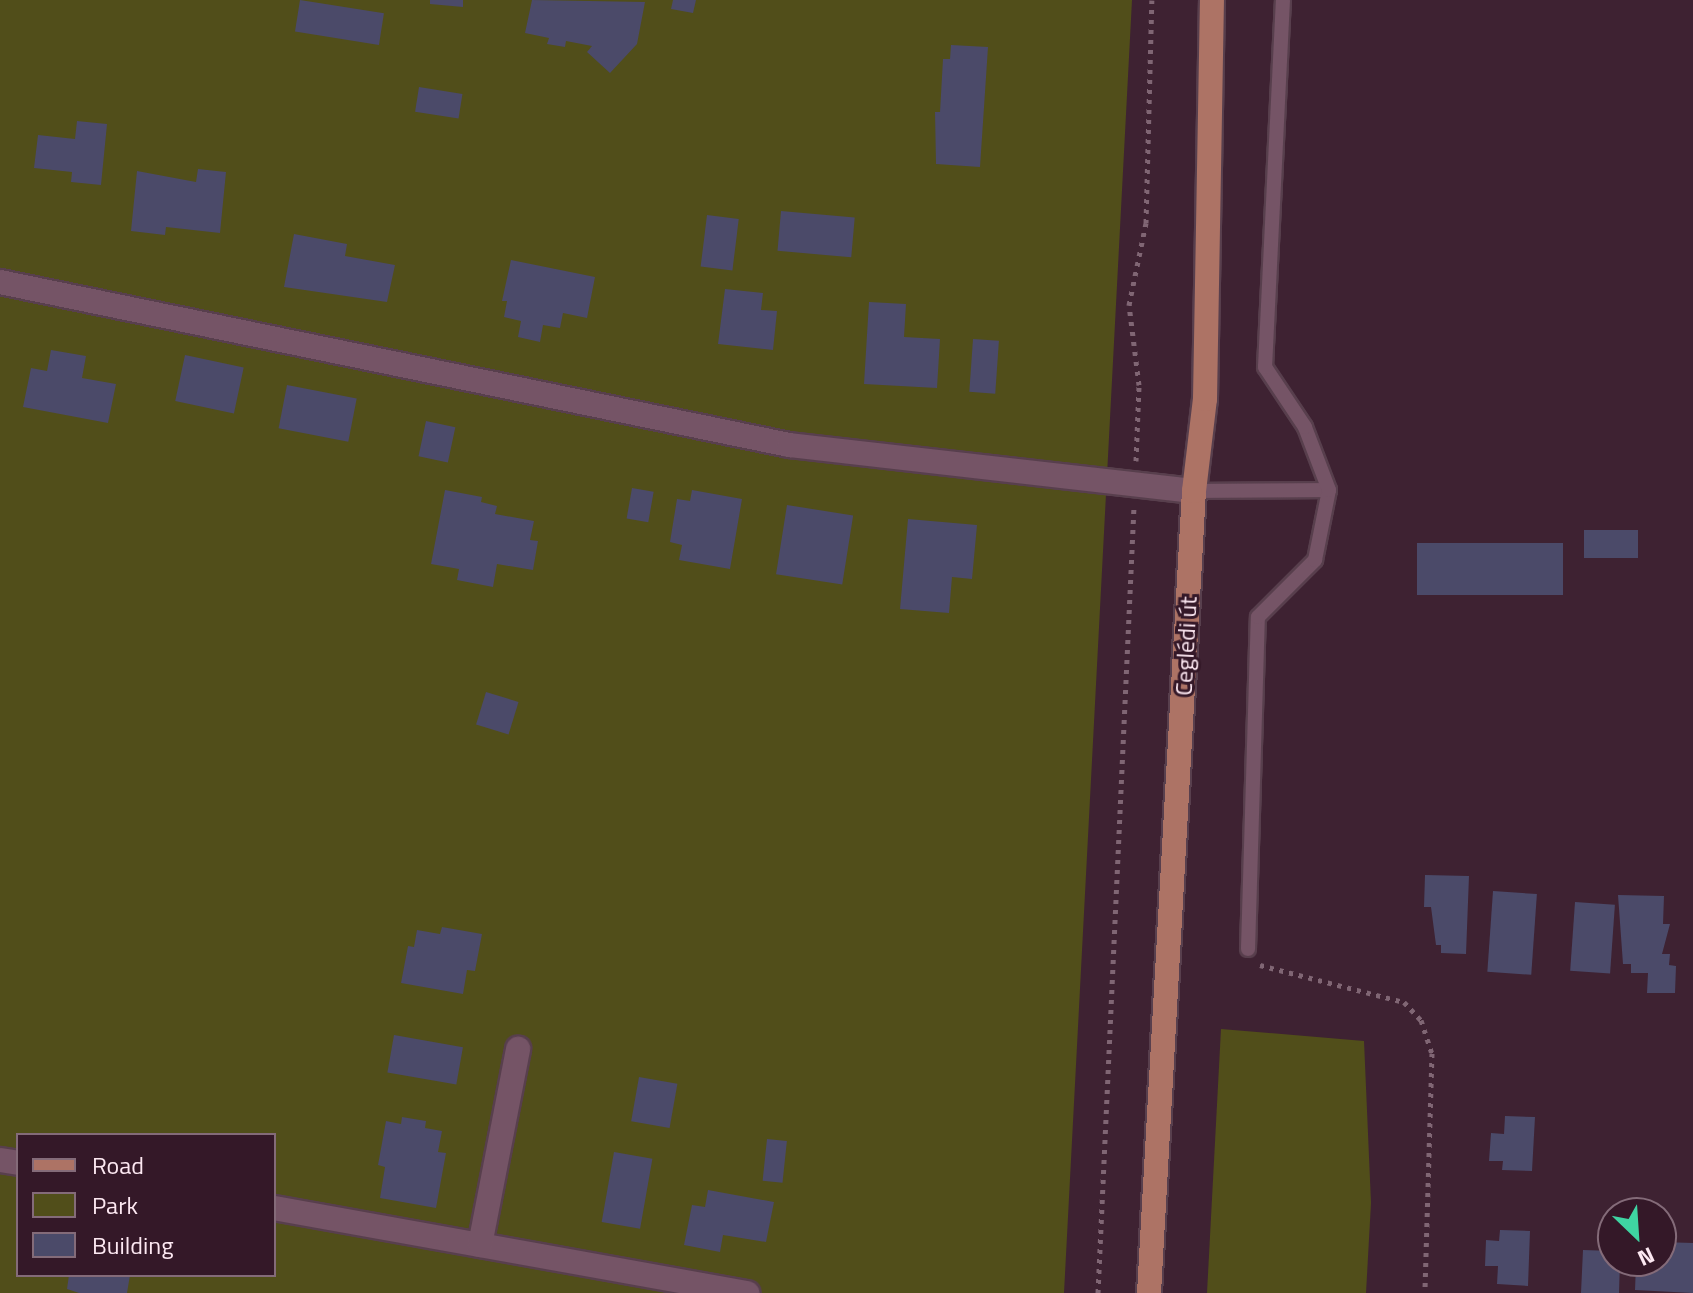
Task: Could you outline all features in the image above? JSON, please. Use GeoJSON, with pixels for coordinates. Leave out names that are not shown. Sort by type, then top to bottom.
{"type":"FeatureCollection","features":[{"type":"Feature","properties":{"kind":"main road","name":"Ceglédi út"},"geometry":{"type":"LineString","coordinates":[[1149,1293],[1194,491],[1205,399],[1212,0]]}},
{"type":"Feature","properties":{"kind":"street"},"geometry":{"type":"LineString","coordinates":[[0,282],[789,445],[1194,491]]}},
{"type":"Feature","properties":{"kind":"street"},"geometry":{"type":"LineString","coordinates":[[480,1245],[518,1049]]}},
{"type":"Feature","properties":{"kind":"street"},"geometry":{"type":"LineString","coordinates":[[276,1208],[747,1293]]}},
{"type":"Feature","properties":{"kind":"lane"},"geometry":{"type":"LineString","coordinates":[[1248,949],[1258,617],[1315,560],[1329,490],[1305,427],[1265,367],[1283,0]]}},
{"type":"Feature","properties":{"kind":"lane"},"geometry":{"type":"LineString","coordinates":[[1194,491],[1329,490]]}},
{"type":"Feature","properties":{"kind":"path"},"geometry":{"type":"LineString","coordinates":[[1098,1293],[1139,385],[1129,305],[1146,223],[1152,0]]}},
{"type":"Feature","properties":{"kind":"path"},"geometry":{"type":"LineString","coordinates":[[1248,949],[1258,965],[1404,1002],[1421,1020],[1432,1053],[1425,1293]]}},
{"type":"Feature","properties":{"kind":"green space"},"geometry":{"type":"Polygon","coordinates":[[[0,0],[1132,0],[1064,1293],[0,1293],[0,0]]]}},
{"type":"Feature","properties":{"kind":"green space"},"geometry":{"type":"Polygon","coordinates":[[[1221,1029],[1364,1041],[1371,1203],[1366,1293],[1207,1293],[1221,1029]]]}},
{"type":"Feature","properties":{"kind":"building"},"geometry":{"type":"Polygon","coordinates":[[[300,0],[384,13],[379,45],[295,32],[300,0]]]}},
{"type":"Feature","properties":{"kind":"building"},"geometry":{"type":"Polygon","coordinates":[[[430,0],[463,0],[463,7],[430,4],[430,0]]]}},
{"type":"Feature","properties":{"kind":"building"},"geometry":{"type":"Polygon","coordinates":[[[532,0],[645,2],[637,44],[610,73],[587,52],[592,46],[566,41],[565,47],[547,44],[549,38],[525,33],[532,0]]]}},
{"type":"Feature","properties":{"kind":"building"},"geometry":{"type":"Polygon","coordinates":[[[673,0],[696,0],[693,13],[671,9],[673,0]]]}},
{"type":"Feature","properties":{"kind":"building"},"geometry":{"type":"Polygon","coordinates":[[[951,45],[988,47],[980,167],[936,164],[935,112],[940,112],[943,59],[950,59],[951,45]]]}},
{"type":"Feature","properties":{"kind":"building"},"geometry":{"type":"Polygon","coordinates":[[[419,87],[462,94],[459,119],[415,112],[419,87]]]}},
{"type":"Feature","properties":{"kind":"building"},"geometry":{"type":"Polygon","coordinates":[[[77,121],[107,124],[101,185],[71,182],[72,172],[34,168],[38,135],[75,139],[77,121]]]}},
{"type":"Feature","properties":{"kind":"building"},"geometry":{"type":"Polygon","coordinates":[[[198,169],[226,172],[220,233],[166,227],[165,235],[131,231],[137,171],[196,182],[198,169]]]}},
{"type":"Feature","properties":{"kind":"building"},"geometry":{"type":"Polygon","coordinates":[[[781,211],[855,217],[851,257],[778,251],[781,211]]]}},
{"type":"Feature","properties":{"kind":"building"},"geometry":{"type":"Polygon","coordinates":[[[707,215],[739,219],[732,271],[701,267],[707,215]]]}},
{"type":"Feature","properties":{"kind":"building"},"geometry":{"type":"Polygon","coordinates":[[[294,234],[347,244],[345,256],[395,265],[387,302],[284,287],[294,234]]]}},
{"type":"Feature","properties":{"kind":"building"},"geometry":{"type":"Polygon","coordinates":[[[511,260],[595,277],[587,318],[563,313],[560,328],[543,325],[540,342],[518,337],[521,321],[504,317],[507,301],[502,301],[511,260]]]}},
{"type":"Feature","properties":{"kind":"building"},"geometry":{"type":"Polygon","coordinates":[[[725,289],[763,293],[761,310],[777,311],[773,350],[718,344],[725,289]]]}},
{"type":"Feature","properties":{"kind":"building"},"geometry":{"type":"Polygon","coordinates":[[[869,302],[906,304],[904,337],[940,339],[937,388],[864,384],[869,302]]]}},
{"type":"Feature","properties":{"kind":"building"},"geometry":{"type":"Polygon","coordinates":[[[973,339],[999,341],[995,394],[969,392],[973,339]]]}},
{"type":"Feature","properties":{"kind":"building"},"geometry":{"type":"Polygon","coordinates":[[[51,350],[86,356],[82,378],[116,384],[108,423],[23,407],[31,368],[47,371],[51,350]]]}},
{"type":"Feature","properties":{"kind":"building"},"geometry":{"type":"Polygon","coordinates":[[[185,355],[244,367],[234,413],[175,401],[185,355]]]}},
{"type":"Feature","properties":{"kind":"building"},"geometry":{"type":"Polygon","coordinates":[[[287,385],[357,399],[348,442],[279,428],[287,385]]]}},
{"type":"Feature","properties":{"kind":"building"},"geometry":{"type":"Polygon","coordinates":[[[426,421],[455,427],[448,462],[419,456],[426,421]]]}},
{"type":"Feature","properties":{"kind":"building"},"geometry":{"type":"Polygon","coordinates":[[[632,488],[654,492],[648,522],[627,519],[632,488]]]}},
{"type":"Feature","properties":{"kind":"building"},"geometry":{"type":"Polygon","coordinates":[[[445,490],[482,497],[481,502],[497,506],[495,514],[534,521],[530,540],[538,541],[533,570],[497,564],[493,587],[457,580],[459,569],[431,564],[445,490]]]}},
{"type":"Feature","properties":{"kind":"building"},"geometry":{"type":"Polygon","coordinates":[[[692,490],[742,499],[730,569],[679,560],[682,545],[670,542],[677,499],[690,501],[692,490]]]}},
{"type":"Feature","properties":{"kind":"building"},"geometry":{"type":"Polygon","coordinates":[[[787,505],[853,515],[842,585],[776,574],[787,505]]]}},
{"type":"Feature","properties":{"kind":"building"},"geometry":{"type":"Polygon","coordinates":[[[908,519],[977,525],[972,579],[952,577],[949,613],[900,609],[908,519]]]}},
{"type":"Feature","properties":{"kind":"building"},"geometry":{"type":"Polygon","coordinates":[[[1584,530],[1638,530],[1638,558],[1584,558],[1584,530]]]}},
{"type":"Feature","properties":{"kind":"building"},"geometry":{"type":"Polygon","coordinates":[[[1417,543],[1563,543],[1563,595],[1417,595],[1417,543]]]}},
{"type":"Feature","properties":{"kind":"building"},"geometry":{"type":"Polygon","coordinates":[[[486,692],[519,702],[509,734],[476,725],[486,692]]]}},
{"type":"Feature","properties":{"kind":"building"},"geometry":{"type":"Polygon","coordinates":[[[1425,875],[1469,876],[1466,954],[1441,953],[1441,945],[1436,945],[1431,907],[1424,907],[1425,875]]]}},
{"type":"Feature","properties":{"kind":"building"},"geometry":{"type":"Polygon","coordinates":[[[1493,891],[1537,894],[1531,975],[1487,972],[1493,891]]]}},
{"type":"Feature","properties":{"kind":"building"},"geometry":{"type":"Polygon","coordinates":[[[1618,895],[1664,896],[1663,924],[1670,924],[1662,954],[1670,954],[1669,965],[1676,966],[1675,993],[1647,993],[1648,973],[1631,973],[1631,964],[1623,964],[1618,895]]]}},
{"type":"Feature","properties":{"kind":"building"},"geometry":{"type":"Polygon","coordinates":[[[1575,902],[1615,905],[1610,974],[1570,971],[1575,902]]]}},
{"type":"Feature","properties":{"kind":"building"},"geometry":{"type":"Polygon","coordinates":[[[442,927],[482,934],[475,971],[467,970],[463,994],[401,983],[408,946],[414,947],[417,930],[440,934],[442,927]]]}},
{"type":"Feature","properties":{"kind":"building"},"geometry":{"type":"Polygon","coordinates":[[[394,1035],[463,1047],[456,1085],[387,1072],[394,1035]]]}},
{"type":"Feature","properties":{"kind":"building"},"geometry":{"type":"Polygon","coordinates":[[[639,1077],[677,1084],[670,1128],[631,1121],[639,1077]]]}},
{"type":"Feature","properties":{"kind":"building"},"geometry":{"type":"Polygon","coordinates":[[[1505,1116],[1535,1117],[1532,1171],[1502,1170],[1503,1161],[1489,1161],[1491,1133],[1504,1134],[1505,1116]]]}},
{"type":"Feature","properties":{"kind":"building"},"geometry":{"type":"Polygon","coordinates":[[[402,1117],[426,1121],[425,1128],[442,1131],[438,1152],[446,1153],[436,1208],[380,1198],[385,1167],[378,1165],[386,1121],[401,1124],[402,1117]]]}},
{"type":"Feature","properties":{"kind":"building"},"geometry":{"type":"Polygon","coordinates":[[[767,1139],[787,1141],[783,1183],[763,1181],[767,1139]]]}},
{"type":"Feature","properties":{"kind":"building"},"geometry":{"type":"Polygon","coordinates":[[[614,1152],[652,1159],[640,1229],[602,1222],[614,1152]]]}},
{"type":"Feature","properties":{"kind":"building"},"geometry":{"type":"Polygon","coordinates":[[[708,1190],[774,1202],[766,1242],[723,1235],[720,1252],[684,1245],[692,1205],[705,1207],[708,1190]]]}},
{"type":"Feature","properties":{"kind":"building"},"geometry":{"type":"Polygon","coordinates":[[[1500,1230],[1530,1231],[1528,1286],[1497,1284],[1498,1266],[1485,1266],[1486,1240],[1499,1241],[1500,1230]]]}},
{"type":"Feature","properties":{"kind":"building"},"geometry":{"type":"Polygon","coordinates":[[[1677,1242],[1693,1243],[1693,1293],[1635,1290],[1636,1277],[1677,1277],[1677,1242]]]}},
{"type":"Feature","properties":{"kind":"building"},"geometry":{"type":"Polygon","coordinates":[[[1583,1250],[1597,1250],[1597,1277],[1620,1277],[1619,1293],[1581,1293],[1583,1250]]]}},
{"type":"Feature","properties":{"kind":"building"},"geometry":{"type":"Polygon","coordinates":[[[69,1277],[130,1277],[127,1293],[79,1293],[67,1289],[69,1277]]]}}]}
